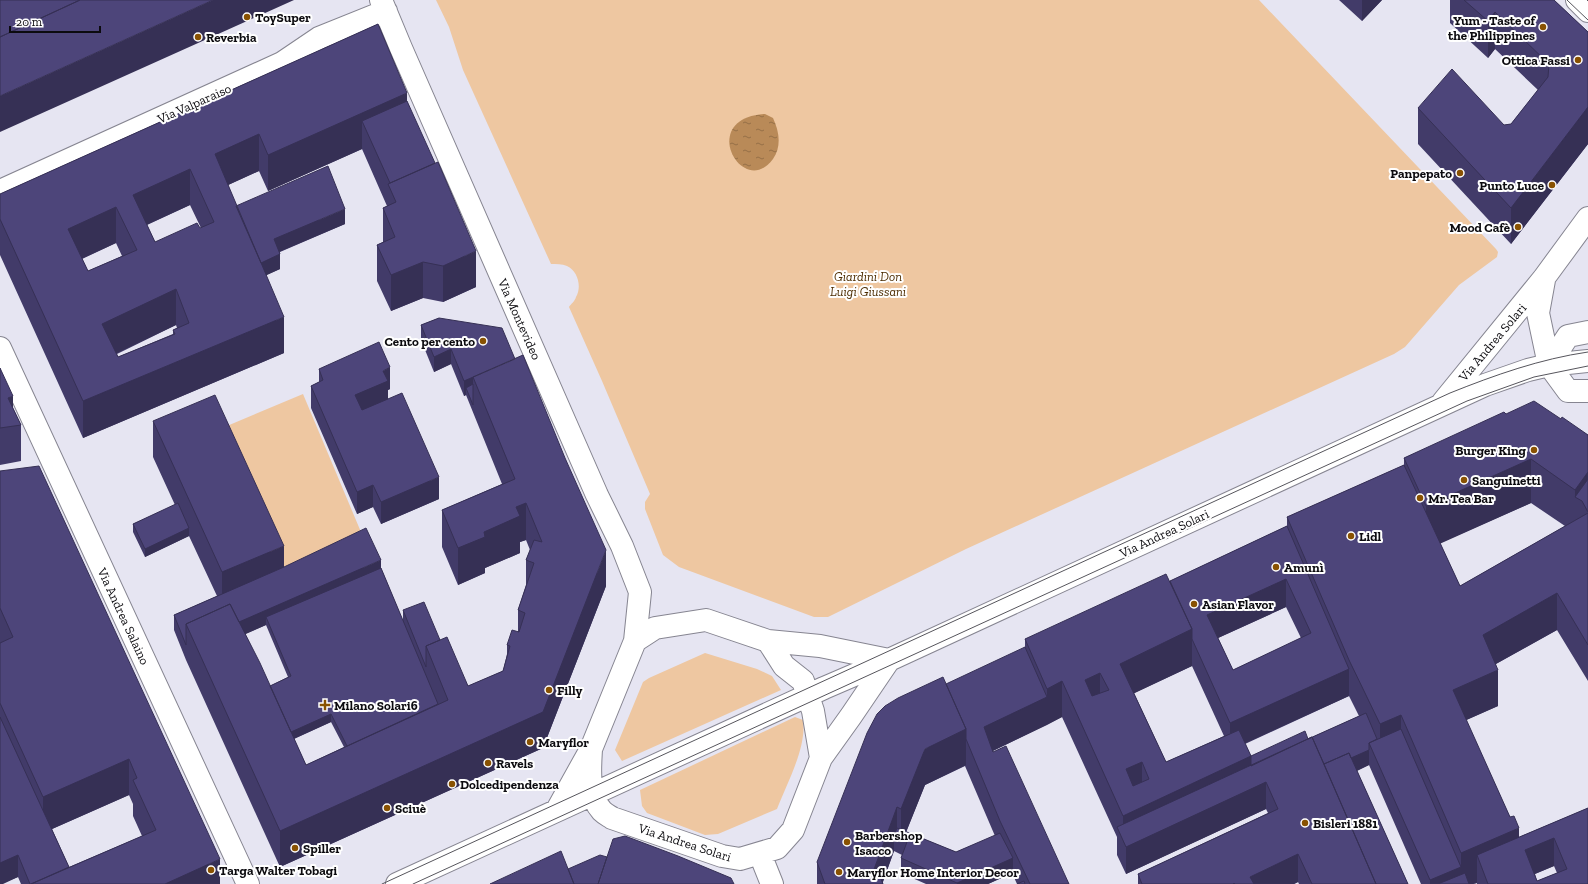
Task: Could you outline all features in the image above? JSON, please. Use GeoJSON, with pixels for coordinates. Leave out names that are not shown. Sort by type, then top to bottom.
{"type":"FeatureCollection","features":[{"type":"Feature","properties":{"kind":"street"},"geometry":{"type":"LineString","coordinates":[[1577,0],[1588,11]]}},
{"type":"Feature","properties":{"kind":"street","name":"Via Valparaiso"},"geometry":{"type":"LineString","coordinates":[[0,191],[282,63],[319,38],[384,6]]}},
{"type":"Feature","properties":{"kind":"street","name":"Via Montevideo"},"geometry":{"type":"LineString","coordinates":[[384,6],[597,495],[627,559],[640,592],[635,641]]}},
{"type":"Feature","properties":{"kind":"street","name":"Via Andrea Solari"},"geometry":{"type":"LineString","coordinates":[[1439,406],[1544,278],[1588,218]]}},
{"type":"Feature","properties":{"kind":"street","name":"Via Andrea Solari"},"geometry":{"type":"LineString","coordinates":[[1544,278],[1538,313],[1549,365],[1568,391],[1588,390]]}},
{"type":"Feature","properties":{"kind":"street"},"geometry":{"type":"LineString","coordinates":[[1549,365],[1568,336],[1588,332]]}},
{"type":"Feature","properties":{"kind":"street","name":"Via Andrea Salaino"},"geometry":{"type":"LineString","coordinates":[[0,348],[248,884]]}},
{"type":"Feature","properties":{"kind":"street","name":"Via Andrea Solari"},"geometry":{"type":"LineString","coordinates":[[397,884],[809,695],[889,660],[1485,385],[1528,370],[1549,365],[1588,361]]}},
{"type":"Feature","properties":{"kind":"street"},"geometry":{"type":"LineString","coordinates":[[36,477],[58,473]]}},
{"type":"Feature","properties":{"kind":"street"},"geometry":{"type":"LineString","coordinates":[[635,641],[656,628],[706,620],[768,641],[820,646],[889,660]]}},
{"type":"Feature","properties":{"kind":"street","name":"Via Andrea Solari"},"geometry":{"type":"LineString","coordinates":[[557,810],[592,749],[635,641]]}},
{"type":"Feature","properties":{"kind":"street"},"geometry":{"type":"LineString","coordinates":[[768,641],[784,666],[803,680],[813,711],[821,758]]}},
{"type":"Feature","properties":{"kind":"street","name":"Via Andrea Solari"},"geometry":{"type":"LineString","coordinates":[[557,810],[612,818],[722,856],[740,859],[777,848],[793,830],[821,758],[889,660]]}},
{"type":"Feature","properties":{"kind":"street","name":"Via Andrea Solari"},"geometry":{"type":"LineString","coordinates":[[592,749],[589,775],[593,794],[602,810],[612,818]]}},
{"type":"Feature","properties":{"kind":"street"},"geometry":{"type":"LineString","coordinates":[[760,854],[772,884]]}},
{"type":"Feature","properties":{"kind":"green space","name":"Giardini Don Luigi Giussani"},"geometry":{"type":"Polygon","coordinates":[[[436,0],[1259,0],[1496,249],[1498,252],[1497,257],[1459,285],[1405,347],[1394,354],[966,549],[828,617],[814,617],[679,567],[663,555],[645,509],[645,502],[650,494],[569,307],[575,300],[579,289],[576,275],[571,268],[567,266],[561,264],[551,264],[463,70],[449,27],[436,0]]]}},
{"type":"Feature","properties":{"kind":"green space"},"geometry":{"type":"Polygon","coordinates":[[[303,394],[366,544],[284,583],[215,431],[303,394]]]}},
{"type":"Feature","properties":{"kind":"green space"},"geometry":{"type":"Polygon","coordinates":[[[705,653],[757,669],[772,676],[781,690],[622,761],[615,750],[643,682],[705,653]]]}},
{"type":"Feature","properties":{"kind":"green space"},"geometry":{"type":"Polygon","coordinates":[[[795,717],[803,720],[802,742],[795,765],[777,809],[718,834],[705,835],[647,813],[642,806],[640,790],[795,717]]]}},
{"type":"Feature","properties":{"kind":"water"},"geometry":{"type":"Polygon","coordinates":[[[765,114],[773,118],[775,123],[779,138],[778,149],[773,159],[761,169],[749,170],[739,164],[732,153],[729,141],[733,128],[744,119],[765,114]]]}},
{"type":"Feature","properties":{"kind":"building"},"geometry":{"type":"Polygon","coordinates":[[[0,0],[80,0],[0,37],[0,0]]]}},
{"type":"Feature","properties":{"kind":"building"},"geometry":{"type":"Polygon","coordinates":[[[80,0],[213,0],[0,96],[0,37],[80,0]]]}},
{"type":"Feature","properties":{"kind":"building"},"geometry":{"type":"Polygon","coordinates":[[[1464,0],[1554,0],[1588,32],[1588,107],[1511,208],[1418,108],[1452,69],[1504,125],[1511,124],[1548,77],[1549,64],[1495,12],[1488,21],[1464,0]]]}},
{"type":"Feature","properties":{"kind":"building"},"geometry":{"type":"Polygon","coordinates":[[[378,24],[407,93],[268,155],[259,134],[215,154],[284,317],[83,401],[0,219],[0,194],[378,24]],[[190,169],[133,195],[155,242],[197,223],[200,228],[214,222],[190,169]],[[116,207],[68,229],[88,271],[137,250],[116,207]],[[176,289],[102,324],[118,357],[175,334],[173,330],[189,323],[176,289]]]}},
{"type":"Feature","properties":{"kind":"building"},"geometry":{"type":"Polygon","coordinates":[[[407,101],[435,163],[390,183],[362,121],[407,101]]]}},
{"type":"Feature","properties":{"kind":"building"},"geometry":{"type":"Polygon","coordinates":[[[438,162],[476,251],[443,266],[423,262],[391,275],[377,245],[395,237],[383,208],[396,202],[388,184],[438,162]]]}},
{"type":"Feature","properties":{"kind":"building"},"geometry":{"type":"Polygon","coordinates":[[[328,166],[345,209],[274,239],[280,254],[261,263],[236,206],[328,166]]]}},
{"type":"Feature","properties":{"kind":"building"},"geometry":{"type":"Polygon","coordinates":[[[439,318],[502,328],[515,359],[464,381],[451,349],[434,357],[421,325],[439,318]]]}},
{"type":"Feature","properties":{"kind":"building"},"geometry":{"type":"Polygon","coordinates":[[[379,342],[390,367],[383,371],[388,381],[355,395],[362,410],[402,393],[439,477],[381,502],[373,485],[357,492],[311,386],[323,380],[319,369],[379,342]]]}},
{"type":"Feature","properties":{"kind":"building"},"geometry":{"type":"Polygon","coordinates":[[[523,355],[565,458],[606,550],[543,712],[280,831],[186,624],[230,604],[260,663],[306,765],[448,700],[426,646],[447,637],[468,686],[503,671],[510,646],[507,645],[512,630],[519,632],[525,613],[518,610],[534,563],[526,560],[534,540],[542,542],[526,503],[516,507],[520,516],[484,532],[485,537],[458,548],[442,510],[515,479],[473,377],[523,355]]]}},
{"type":"Feature","properties":{"kind":"building"},"geometry":{"type":"Polygon","coordinates":[[[0,368],[13,396],[8,398],[21,425],[0,428],[0,368]]]}},
{"type":"Feature","properties":{"kind":"building"},"geometry":{"type":"Polygon","coordinates":[[[473,384],[473,405],[466,388],[473,384]]]}},
{"type":"Feature","properties":{"kind":"building"},"geometry":{"type":"Polygon","coordinates":[[[215,395],[284,546],[222,572],[153,421],[215,395]]]}},
{"type":"Feature","properties":{"kind":"building"},"geometry":{"type":"Polygon","coordinates":[[[1534,401],[1561,419],[1562,417],[1588,435],[1588,472],[1575,490],[1531,459],[1426,506],[1404,458],[1504,412],[1506,414],[1534,401]]]}},
{"type":"Feature","properties":{"kind":"building"},"geometry":{"type":"Polygon","coordinates":[[[1404,465],[1460,586],[1588,513],[1588,645],[1557,593],[1483,635],[1498,670],[1453,690],[1510,817],[1514,816],[1519,828],[1461,853],[1401,715],[1380,724],[1349,660],[1287,517],[1404,465]]]}},
{"type":"Feature","properties":{"kind":"building"},"geometry":{"type":"Polygon","coordinates":[[[39,466],[220,859],[165,884],[31,884],[156,830],[133,780],[137,778],[129,759],[43,797],[0,703],[0,643],[13,637],[0,608],[0,471],[39,466]]]}},
{"type":"Feature","properties":{"kind":"building"},"geometry":{"type":"Polygon","coordinates":[[[1588,479],[1588,512],[1582,501],[1575,497],[1588,479]]]}},
{"type":"Feature","properties":{"kind":"building"},"geometry":{"type":"Polygon","coordinates":[[[178,503],[189,528],[145,549],[133,524],[178,503]]]}},
{"type":"Feature","properties":{"kind":"building"},"geometry":{"type":"Polygon","coordinates":[[[1287,526],[1349,669],[1230,723],[1192,639],[1192,629],[1170,581],[1287,526]],[[1286,579],[1207,615],[1233,670],[1311,633],[1286,579]]]}},
{"type":"Feature","properties":{"kind":"building"},"geometry":{"type":"Polygon","coordinates":[[[366,528],[381,560],[239,622],[230,604],[186,624],[186,645],[174,615],[284,567],[366,528]]]}},
{"type":"Feature","properties":{"kind":"building"},"geometry":{"type":"Polygon","coordinates":[[[381,568],[438,704],[347,746],[331,714],[291,732],[270,686],[291,676],[266,617],[381,568]]]}},
{"type":"Feature","properties":{"kind":"building"},"geometry":{"type":"Polygon","coordinates":[[[1166,574],[1192,629],[1120,664],[1166,762],[1239,730],[1251,756],[1123,816],[1062,681],[1047,689],[1025,639],[1166,574]],[[1100,673],[1085,680],[1092,696],[1109,690],[1100,673]],[[1142,762],[1126,769],[1133,786],[1149,779],[1142,762]]]}},
{"type":"Feature","properties":{"kind":"building"},"geometry":{"type":"Polygon","coordinates":[[[424,602],[440,640],[426,646],[426,667],[403,610],[424,602]]]}},
{"type":"Feature","properties":{"kind":"building"},"geometry":{"type":"Polygon","coordinates":[[[1025,647],[1047,697],[984,727],[993,752],[1006,746],[1069,884],[1030,884],[1000,821],[966,739],[966,729],[946,684],[1025,647]]]}},
{"type":"Feature","properties":{"kind":"building"},"geometry":{"type":"Polygon","coordinates":[[[943,677],[966,729],[925,749],[901,809],[897,807],[873,872],[879,874],[883,884],[825,884],[817,862],[867,733],[877,714],[885,706],[898,698],[943,677]]]}},
{"type":"Feature","properties":{"kind":"building"},"geometry":{"type":"Polygon","coordinates":[[[1366,713],[1377,739],[1369,743],[1369,750],[1351,758],[1349,753],[1324,764],[1312,737],[1366,713]]]}},
{"type":"Feature","properties":{"kind":"building"},"geometry":{"type":"Polygon","coordinates":[[[0,717],[69,867],[31,884],[18,855],[0,863],[0,717]]]}},
{"type":"Feature","properties":{"kind":"building"},"geometry":{"type":"Polygon","coordinates":[[[1401,729],[1461,867],[1430,880],[1369,743],[1401,729]]]}},
{"type":"Feature","properties":{"kind":"building"},"geometry":{"type":"Polygon","coordinates":[[[1305,731],[1308,739],[1251,766],[1251,756],[1305,731]]]}},
{"type":"Feature","properties":{"kind":"building"},"geometry":{"type":"Polygon","coordinates":[[[1312,737],[1376,884],[1312,884],[1298,854],[1250,877],[1254,884],[1142,884],[1138,874],[1278,809],[1266,782],[1126,847],[1117,827],[1312,737]]]}},
{"type":"Feature","properties":{"kind":"building"},"geometry":{"type":"Polygon","coordinates":[[[1349,753],[1408,884],[1376,884],[1324,764],[1349,753]]]}},
{"type":"Feature","properties":{"kind":"building"},"geometry":{"type":"Polygon","coordinates":[[[1588,808],[1588,884],[1488,884],[1477,855],[1588,808]],[[1554,838],[1525,850],[1537,881],[1567,869],[1554,838]]]}},
{"type":"Feature","properties":{"kind":"building"},"geometry":{"type":"Polygon","coordinates":[[[897,828],[956,852],[1000,833],[1013,858],[957,883],[901,858],[907,842],[894,836],[897,828]]]}},
{"type":"Feature","properties":{"kind":"building"},"geometry":{"type":"Polygon","coordinates":[[[625,836],[731,878],[734,884],[598,884],[613,839],[625,836]]]}},
{"type":"Feature","properties":{"kind":"building"},"geometry":{"type":"Polygon","coordinates":[[[561,851],[574,884],[490,884],[561,851]]]}},
{"type":"Feature","properties":{"kind":"building"},"geometry":{"type":"Polygon","coordinates":[[[600,855],[607,857],[598,884],[574,884],[568,869],[600,855]]]}},
{"type":"Feature","properties":{"kind":"building"},"geometry":{"type":"Polygon","coordinates":[[[1465,873],[1469,884],[1438,884],[1465,873]]]}},
{"type":"Feature","properties":{"kind":"building"},"geometry":{"type":"Polygon","coordinates":[[[1024,881],[1025,884],[1017,884],[1024,881]]]}},
{"type":"Feature","properties":{"kind":"tram line"},"geometry":{"type":"LineString","coordinates":[[1567,0],[1588,20]]}},
{"type":"Feature","properties":{"kind":"tram line"},"geometry":{"type":"LineString","coordinates":[[382,884],[1450,393],[1518,368],[1588,352]]}},
{"type":"Feature","properties":{"kind":"tram line"},"geometry":{"type":"LineString","coordinates":[[413,884],[1467,401],[1534,377],[1588,366]]}},
{"type":"Feature","properties":{"kind":"place","name":"ToySuper"},"geometry":{"type":"Point","coordinates":[247,17]}},
{"type":"Feature","properties":{"kind":"place","name":"Yum - Taste of the Philippines"},"geometry":{"type":"Point","coordinates":[1543,27]}},
{"type":"Feature","properties":{"kind":"place","name":"Reverbia"},"geometry":{"type":"Point","coordinates":[198,37]}},
{"type":"Feature","properties":{"kind":"place","name":"Ottica Fassi"},"geometry":{"type":"Point","coordinates":[1578,60]}},
{"type":"Feature","properties":{"kind":"place","name":"Panpepato"},"geometry":{"type":"Point","coordinates":[1460,173]}},
{"type":"Feature","properties":{"kind":"place","name":"Punto Luce"},"geometry":{"type":"Point","coordinates":[1552,185]}},
{"type":"Feature","properties":{"kind":"place","name":"Mood Cafè"},"geometry":{"type":"Point","coordinates":[1518,227]}},
{"type":"Feature","properties":{"kind":"place","name":"Cento per cento"},"geometry":{"type":"Point","coordinates":[483,341]}},
{"type":"Feature","properties":{"kind":"place","name":"Burger King"},"geometry":{"type":"Point","coordinates":[1534,450]}},
{"type":"Feature","properties":{"kind":"place","name":"Sanguinetti"},"geometry":{"type":"Point","coordinates":[1464,480]}},
{"type":"Feature","properties":{"kind":"place","name":"Mr. Tea Bar"},"geometry":{"type":"Point","coordinates":[1420,498]}},
{"type":"Feature","properties":{"kind":"place","name":"Lidl"},"geometry":{"type":"Point","coordinates":[1351,536]}},
{"type":"Feature","properties":{"kind":"place","name":"Amunì"},"geometry":{"type":"Point","coordinates":[1276,567]}},
{"type":"Feature","properties":{"kind":"place","name":"Asian Flavor"},"geometry":{"type":"Point","coordinates":[1194,604]}},
{"type":"Feature","properties":{"kind":"place","name":"Filly"},"geometry":{"type":"Point","coordinates":[549,690]}},
{"type":"Feature","properties":{"kind":"place","name":"Milano Solari6"},"geometry":{"type":"Point","coordinates":[325,705]}},
{"type":"Feature","properties":{"kind":"place","name":"Maryflor"},"geometry":{"type":"Point","coordinates":[530,742]}},
{"type":"Feature","properties":{"kind":"place","name":"Ravels"},"geometry":{"type":"Point","coordinates":[488,763]}},
{"type":"Feature","properties":{"kind":"place","name":"Dolcedipendenza"},"geometry":{"type":"Point","coordinates":[452,784]}},
{"type":"Feature","properties":{"kind":"place","name":"Sciuè"},"geometry":{"type":"Point","coordinates":[387,808]}},
{"type":"Feature","properties":{"kind":"place","name":"Bisleri 1881"},"geometry":{"type":"Point","coordinates":[1305,823]}},
{"type":"Feature","properties":{"kind":"place","name":"Barbershop Isacco"},"geometry":{"type":"Point","coordinates":[847,842]}},
{"type":"Feature","properties":{"kind":"place","name":"Spiller"},"geometry":{"type":"Point","coordinates":[295,848]}},
{"type":"Feature","properties":{"kind":"place","name":"Targa Walter Tobagi"},"geometry":{"type":"Point","coordinates":[211,870]}},
{"type":"Feature","properties":{"kind":"place","name":"Maryflor Home Interior Decor"},"geometry":{"type":"Point","coordinates":[839,872]}}]}
